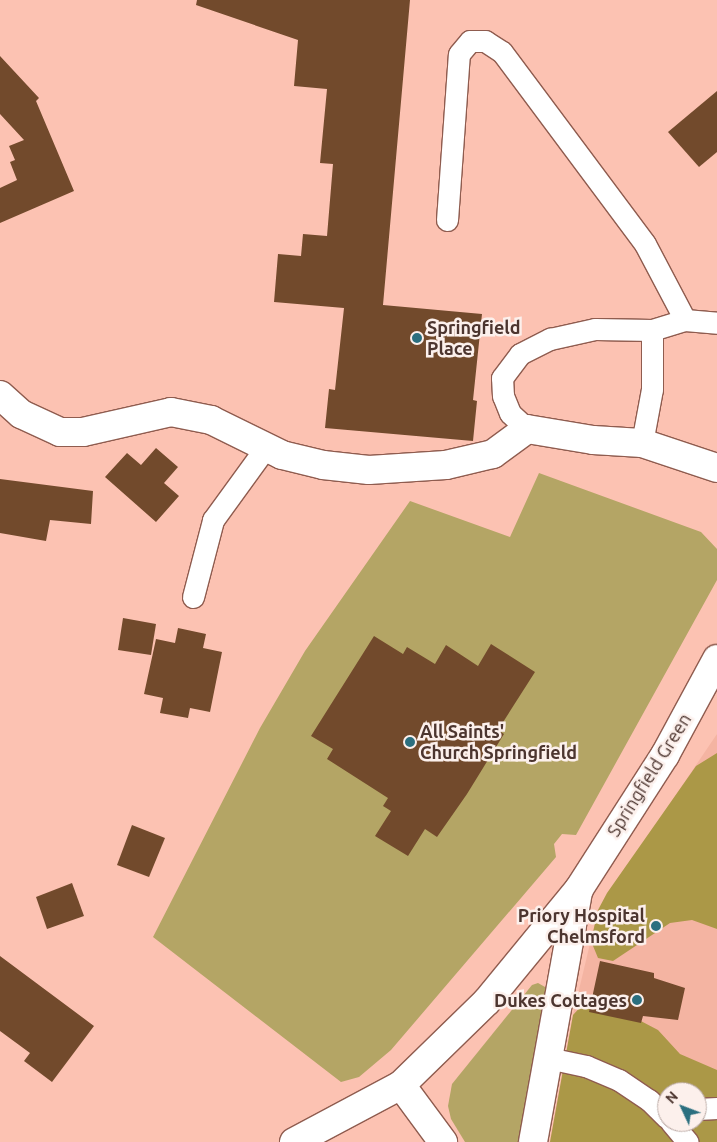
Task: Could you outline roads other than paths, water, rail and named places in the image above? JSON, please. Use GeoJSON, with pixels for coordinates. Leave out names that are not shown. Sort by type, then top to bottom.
{"type":"FeatureCollection","features":[{"type":"Feature","properties":{"kind":"street"},"geometry":{"type":"LineString","coordinates":[[0,395],[21,414],[60,432],[83,432],[171,412],[211,420],[282,455],[323,465],[369,470],[436,466],[493,454],[527,429],[593,440],[642,443],[717,468]]}},
{"type":"Feature","properties":{"kind":"street","name":"Springfield Green"},"geometry":{"type":"LineString","coordinates":[[294,1142],[402,1086],[487,1001],[579,890],[665,754],[717,659]]}},
{"type":"Feature","properties":{"kind":"street","name":"Springfield Green"},"geometry":{"type":"LineString","coordinates":[[533,1142],[579,890]]}},
{"type":"Feature","properties":{"kind":"street"},"geometry":{"type":"LineString","coordinates":[[402,1086],[443,1142]]}},
{"type":"Feature","properties":{"kind":"lane"},"geometry":{"type":"LineString","coordinates":[[447,220],[459,54],[470,40],[485,41],[502,52],[645,244],[685,320]]}},
{"type":"Feature","properties":{"kind":"lane"},"geometry":{"type":"LineString","coordinates":[[527,429],[510,413],[503,396],[502,378],[520,354],[550,339],[595,329],[652,330],[685,320],[717,323]]}},
{"type":"Feature","properties":{"kind":"lane"},"geometry":{"type":"LineString","coordinates":[[642,443],[652,389],[652,330]]}},
{"type":"Feature","properties":{"kind":"lane"},"geometry":{"type":"LineString","coordinates":[[193,597],[213,520],[266,447]]}},
{"type":"Feature","properties":{"kind":"lane"},"geometry":{"type":"LineString","coordinates":[[548,1058],[586,1066],[619,1080],[657,1102]]}},
{"type":"Feature","properties":{"kind":"lane"},"geometry":{"type":"LineString","coordinates":[[680,1132],[688,1142]]}},
{"type":"Feature","properties":{"kind":"place","name":"Springfield Place"},"geometry":{"type":"Point","coordinates":[417,338]}},
{"type":"Feature","properties":{"kind":"place","name":"All Saints' Church Springfield"},"geometry":{"type":"Point","coordinates":[410,742]}},
{"type":"Feature","properties":{"kind":"place","name":"Priory Hospital Chelmsford"},"geometry":{"type":"Point","coordinates":[656,926]}},
{"type":"Feature","properties":{"kind":"place","name":"Dukes Cottages"},"geometry":{"type":"Point","coordinates":[637,1000]}}]}
